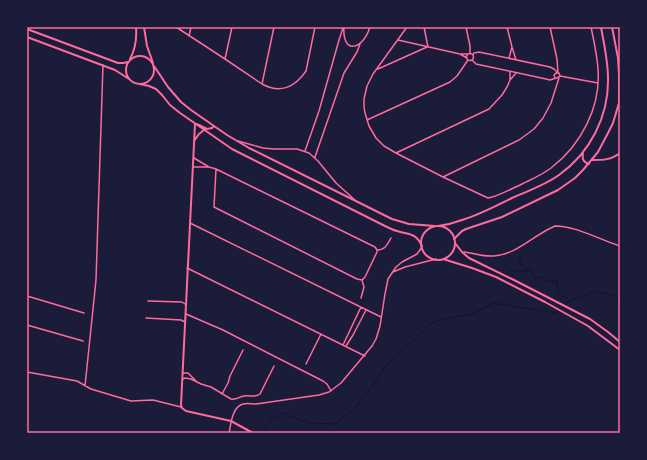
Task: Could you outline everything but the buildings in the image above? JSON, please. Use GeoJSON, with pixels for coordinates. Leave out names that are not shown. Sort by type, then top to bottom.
{"type":"FeatureCollection","features":[{"type":"Feature","properties":{"kind":"main road"},"geometry":{"type":"LineString","coordinates":[[129,79],[126,66],[136,45],[136,27]]}},
{"type":"Feature","properties":{"kind":"main road"},"geometry":{"type":"LineString","coordinates":[[140,84],[145,83],[151,78],[154,71],[147,46],[144,27]]}},
{"type":"Feature","properties":{"kind":"main road"},"geometry":{"type":"LineString","coordinates":[[422,247],[424,235],[430,228],[462,220],[543,185],[567,168],[584,152],[595,135],[600,123],[608,94],[607,64],[601,27]]}},
{"type":"Feature","properties":{"kind":"main road"},"geometry":{"type":"LineString","coordinates":[[454,239],[466,229],[502,217],[550,194],[570,182],[592,160],[602,146],[613,123],[619,103],[620,75],[612,28]]}},
{"type":"Feature","properties":{"kind":"main road"},"geometry":{"type":"LineString","coordinates":[[27,29],[114,62],[128,62]]}},
{"type":"Feature","properties":{"kind":"main road"},"geometry":{"type":"LineString","coordinates":[[27,37],[115,70],[135,83],[156,89],[173,107],[232,149],[392,229],[414,236],[418,239],[424,252],[428,256],[436,259],[443,259],[496,277],[557,308],[588,326],[620,350]]}},
{"type":"Feature","properties":{"kind":"main road"},"geometry":{"type":"LineString","coordinates":[[130,59],[135,56],[143,56],[148,58],[162,80],[175,96],[190,110],[235,140],[392,219],[418,226],[444,227],[453,235],[455,243],[462,252],[472,259],[590,319],[620,342]]}},
{"type":"Feature","properties":{"kind":"main road"},"geometry":{"type":"LineString","coordinates":[[195,124],[207,129],[214,126]]}},
{"type":"Feature","properties":{"kind":"main road"},"geometry":{"type":"LineString","coordinates":[[195,124],[180,403],[184,410],[231,421],[253,433]]}},
{"type":"Feature","properties":{"kind":"main road"},"geometry":{"type":"LineString","coordinates":[[194,142],[199,134],[204,130]]}},
{"type":"Feature","properties":{"kind":"main road"},"geometry":{"type":"LineString","coordinates":[[584,152],[582,157],[588,164]]}},
{"type":"Feature","properties":{"kind":"main road"},"geometry":{"type":"LineString","coordinates":[[592,160],[611,159],[620,153]]}},
{"type":"Feature","properties":{"kind":"main road"},"geometry":{"type":"LineString","coordinates":[[443,259],[452,252],[455,243]]}},
{"type":"Feature","properties":{"kind":"street"},"geometry":{"type":"LineString","coordinates":[[176,27],[268,88],[278,89],[292,85],[306,71],[315,27]]}},
{"type":"Feature","properties":{"kind":"street"},"geometry":{"type":"LineString","coordinates":[[189,36],[191,27]]}},
{"type":"Feature","properties":{"kind":"street"},"geometry":{"type":"LineString","coordinates":[[225,59],[232,27]]}},
{"type":"Feature","properties":{"kind":"street"},"geometry":{"type":"LineString","coordinates":[[262,84],[274,27]]}},
{"type":"Feature","properties":{"kind":"street"},"geometry":{"type":"LineString","coordinates":[[315,157],[344,73],[370,27]]}},
{"type":"Feature","properties":{"kind":"street"},"geometry":{"type":"LineString","coordinates":[[407,27],[369,80],[364,107],[372,132],[384,146],[396,153],[488,198],[539,176],[552,168],[565,156],[578,140],[592,111],[598,83],[597,58],[591,27]]}},
{"type":"Feature","properties":{"kind":"street"},"geometry":{"type":"LineString","coordinates":[[424,27],[428,47]]}},
{"type":"Feature","properties":{"kind":"street"},"geometry":{"type":"LineString","coordinates":[[367,120],[450,82],[457,76],[469,54],[470,46],[466,27]]}},
{"type":"Feature","properties":{"kind":"street"},"geometry":{"type":"LineString","coordinates":[[507,27],[516,60]]}},
{"type":"Feature","properties":{"kind":"street"},"geometry":{"type":"LineString","coordinates":[[550,27],[557,58],[557,72],[554,75],[558,77]]}},
{"type":"Feature","properties":{"kind":"street"},"geometry":{"type":"LineString","coordinates":[[344,28],[344,36],[348,44],[354,46],[360,44]]}},
{"type":"Feature","properties":{"kind":"street"},"geometry":{"type":"LineString","coordinates":[[305,151],[319,111],[339,40],[344,28]]}},
{"type":"Feature","properties":{"kind":"street"},"geometry":{"type":"LineString","coordinates":[[398,40],[460,54],[473,55],[474,53],[479,52],[510,58],[551,67],[560,74],[551,103],[543,118],[534,130],[519,140],[443,177]]}},
{"type":"Feature","properties":{"kind":"street"},"geometry":{"type":"LineString","coordinates":[[376,70],[428,47]]}},
{"type":"Feature","properties":{"kind":"street"},"geometry":{"type":"LineString","coordinates":[[510,58],[512,48]]}},
{"type":"Feature","properties":{"kind":"street"},"geometry":{"type":"LineString","coordinates":[[460,54],[467,59],[472,60],[476,64],[510,72],[546,79],[558,77],[598,83]]}},
{"type":"Feature","properties":{"kind":"street"},"geometry":{"type":"LineString","coordinates":[[472,60],[473,55]]}},
{"type":"Feature","properties":{"kind":"street"},"geometry":{"type":"LineString","coordinates":[[85,386],[96,280],[102,65]]}},
{"type":"Feature","properties":{"kind":"street"},"geometry":{"type":"LineString","coordinates":[[510,72],[510,80]]}},
{"type":"Feature","properties":{"kind":"street"},"geometry":{"type":"LineString","coordinates":[[396,153],[489,109],[502,95],[510,80],[516,73]]}},
{"type":"Feature","properties":{"kind":"street"},"geometry":{"type":"LineString","coordinates":[[235,140],[263,148],[305,151],[315,157],[336,183],[358,202]]}},
{"type":"Feature","properties":{"kind":"street"},"geometry":{"type":"LineString","coordinates":[[193,157],[209,167]]}},
{"type":"Feature","properties":{"kind":"street"},"geometry":{"type":"LineString","coordinates":[[192,167],[216,168],[375,247],[377,250]]}},
{"type":"Feature","properties":{"kind":"street"},"geometry":{"type":"LineString","coordinates":[[216,168],[214,207],[357,279],[362,280]]}},
{"type":"Feature","properties":{"kind":"street"},"geometry":{"type":"LineString","coordinates":[[190,223],[381,317]]}},
{"type":"Feature","properties":{"kind":"street"},"geometry":{"type":"LineString","coordinates":[[462,252],[489,256],[505,254],[524,245],[555,226],[561,226],[583,232],[620,246]]}},
{"type":"Feature","properties":{"kind":"street"},"geometry":{"type":"LineString","coordinates":[[377,250],[385,248],[391,238]]}},
{"type":"Feature","properties":{"kind":"street"},"geometry":{"type":"LineString","coordinates":[[229,433],[231,421],[236,410],[242,404],[256,404],[319,395],[331,391],[341,383],[372,346],[376,339],[380,326],[387,283],[392,273],[399,265],[417,254],[422,247]]}},
{"type":"Feature","properties":{"kind":"street"},"geometry":{"type":"LineString","coordinates":[[361,298],[364,287],[362,280],[377,250]]}},
{"type":"Feature","properties":{"kind":"street"},"geometry":{"type":"LineString","coordinates":[[392,273],[405,267],[436,259]]}},
{"type":"Feature","properties":{"kind":"street"},"geometry":{"type":"LineString","coordinates":[[187,268],[364,356]]}},
{"type":"Feature","properties":{"kind":"street"},"geometry":{"type":"LineString","coordinates":[[27,296],[84,313]]}},
{"type":"Feature","properties":{"kind":"street"},"geometry":{"type":"LineString","coordinates":[[148,301],[182,302],[185,304]]}},
{"type":"Feature","properties":{"kind":"street"},"geometry":{"type":"LineString","coordinates":[[343,345],[361,307]]}},
{"type":"Feature","properties":{"kind":"street"},"geometry":{"type":"LineString","coordinates":[[346,346],[366,310]]}},
{"type":"Feature","properties":{"kind":"street"},"geometry":{"type":"LineString","coordinates":[[185,313],[323,381],[328,385],[331,391]]}},
{"type":"Feature","properties":{"kind":"street"},"geometry":{"type":"LineString","coordinates":[[146,318],[182,320],[184,322]]}},
{"type":"Feature","properties":{"kind":"street"},"geometry":{"type":"LineString","coordinates":[[27,325],[83,341]]}},
{"type":"Feature","properties":{"kind":"street"},"geometry":{"type":"LineString","coordinates":[[306,364],[321,334]]}},
{"type":"Feature","properties":{"kind":"street"},"geometry":{"type":"LineString","coordinates":[[222,394],[243,350]]}},
{"type":"Feature","properties":{"kind":"street"},"geometry":{"type":"LineString","coordinates":[[182,380],[188,378],[211,387],[232,400],[245,396],[258,396],[274,366]]}},
{"type":"Feature","properties":{"kind":"street"},"geometry":{"type":"LineString","coordinates":[[27,372],[77,381],[85,386],[131,401],[153,400],[181,407]]}},
{"type":"Feature","properties":{"kind":"street"},"geometry":{"type":"LineString","coordinates":[[182,373],[188,373],[197,382]]}},
{"type":"Feature","properties":{"kind":"waterway"},"geometry":{"type":"LineString","coordinates":[[519,256],[521,265],[527,270]]}},
{"type":"Feature","properties":{"kind":"waterway"},"geometry":{"type":"LineString","coordinates":[[504,265],[513,271],[527,271],[530,268],[534,277],[541,277],[546,281],[557,281],[558,293],[569,300]]}},
{"type":"Feature","properties":{"kind":"waterway"},"geometry":{"type":"LineString","coordinates":[[560,309],[570,301],[594,291],[620,297]]}},
{"type":"Feature","properties":{"kind":"waterway"},"geometry":{"type":"LineString","coordinates":[[262,432],[272,419],[282,413],[310,423],[336,424],[357,406],[374,384],[383,369],[432,323],[439,320],[472,314],[493,303],[556,313],[558,311]]}}]}
